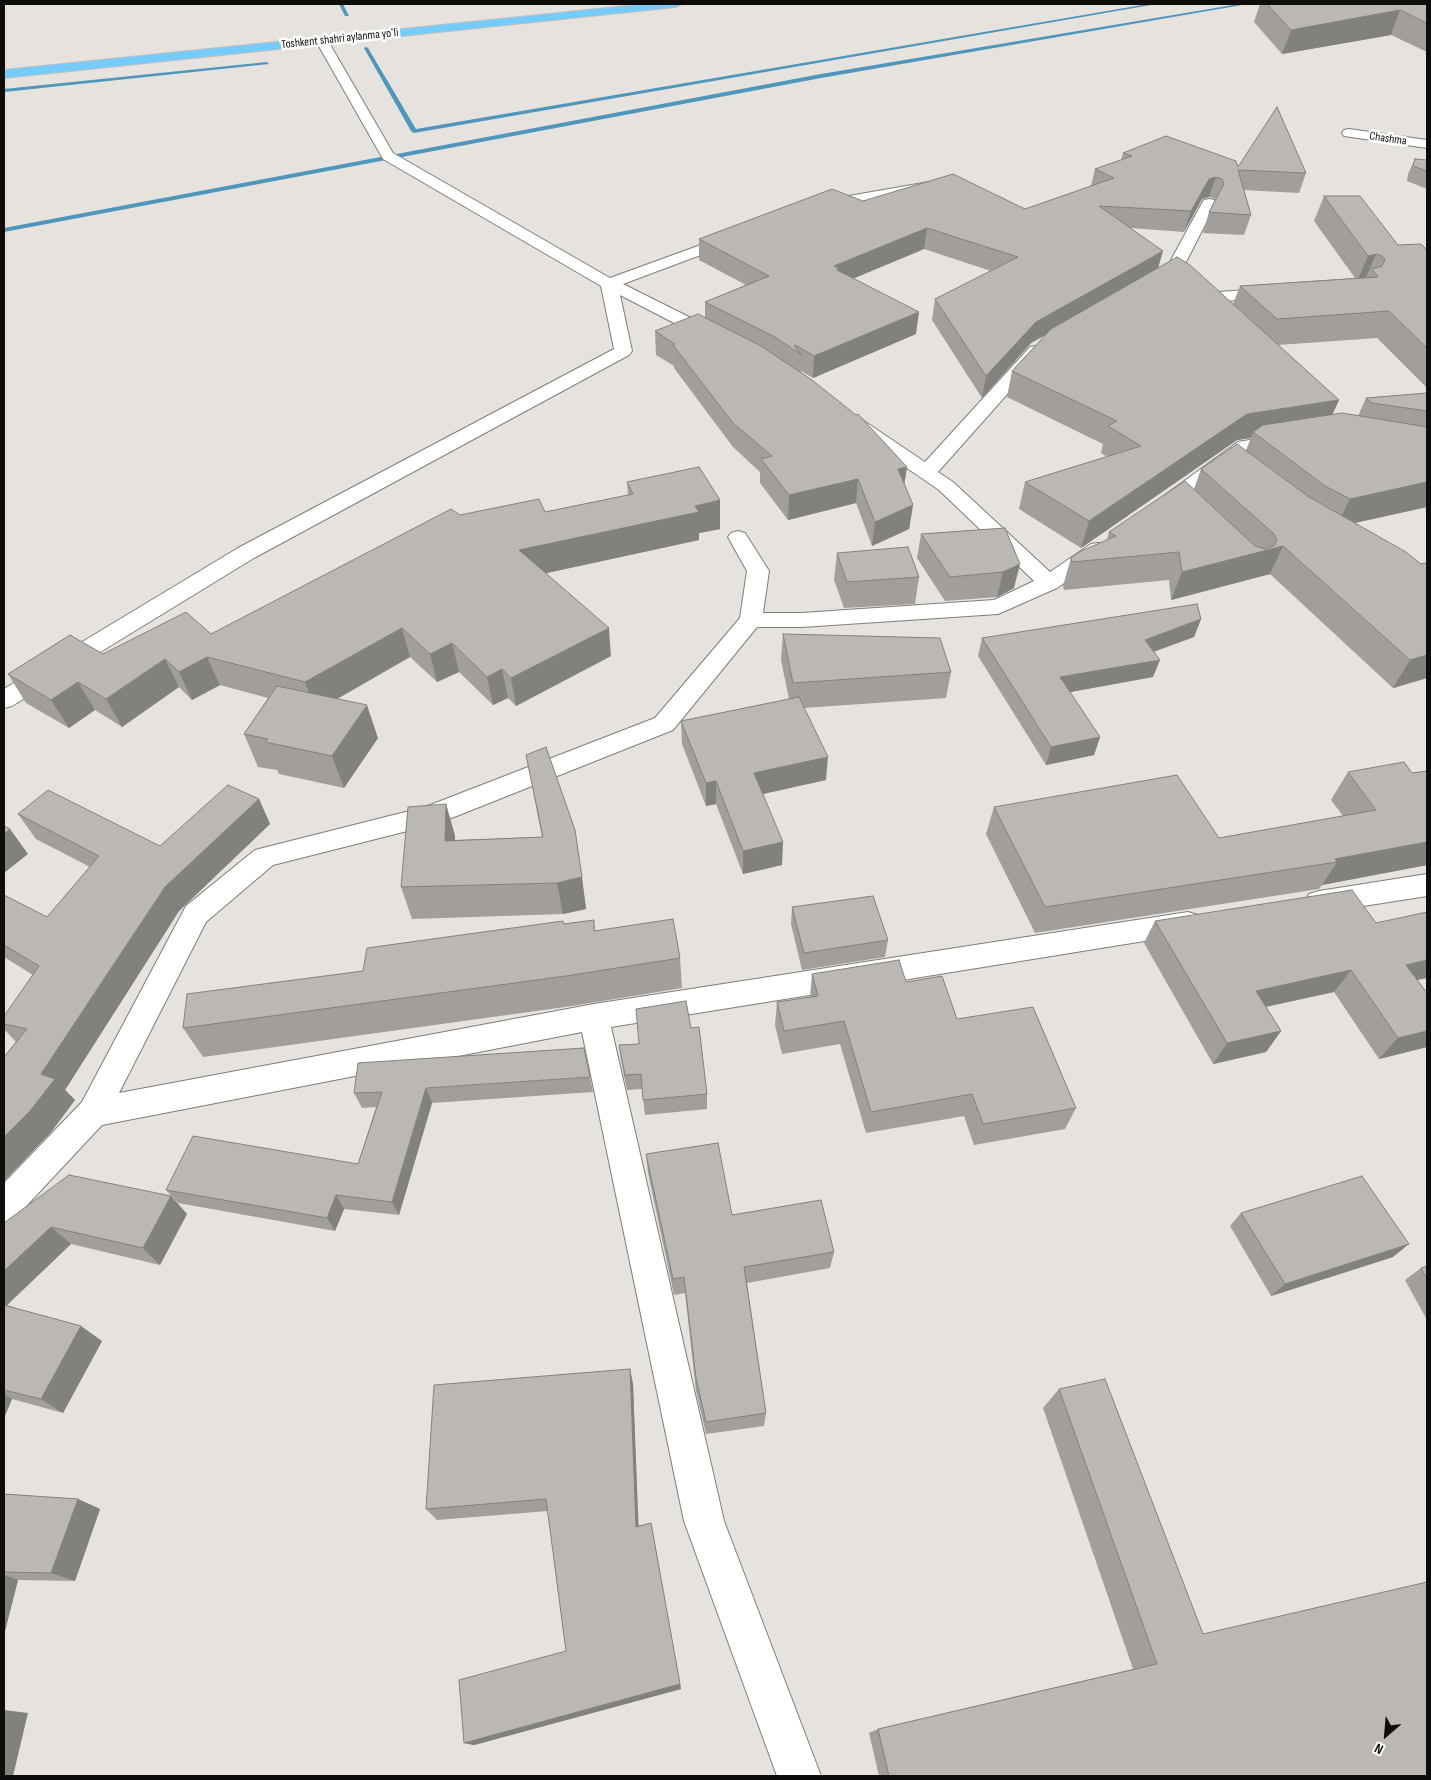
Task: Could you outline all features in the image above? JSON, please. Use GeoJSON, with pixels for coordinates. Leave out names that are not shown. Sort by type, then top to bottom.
{"type":"FeatureCollection","features":[{"type":"Feature","properties":{"kind":"highway","name":"Toshkent shahri aylanma yoʻli"},"geometry":{"type":"LineString","coordinates":[[43,58],[572,4]]}},
{"type":"Feature","properties":{"kind":"highway","name":"Toshkent shahri aylanma yoʻli"},"geometry":{"type":"LineString","coordinates":[[4,74],[676,4]]}},
{"type":"Feature","properties":{"kind":"street"},"geometry":{"type":"LineString","coordinates":[[322,41],[390,158],[610,284],[732,346]]}},
{"type":"Feature","properties":{"kind":"street","name":"Chashma"},"geometry":{"type":"LineString","coordinates":[[1349,133],[1427,144]]}},
{"type":"Feature","properties":{"kind":"street"},"geometry":{"type":"LineString","coordinates":[[809,209],[827,203],[929,186]]}},
{"type":"Feature","properties":{"kind":"street"},"geometry":{"type":"LineString","coordinates":[[1156,280],[1173,271],[1209,203]]}},
{"type":"Feature","properties":{"kind":"street"},"geometry":{"type":"LineString","coordinates":[[610,284],[745,233]]}},
{"type":"Feature","properties":{"kind":"street"},"geometry":{"type":"LineString","coordinates":[[1173,271],[1219,311]]}},
{"type":"Feature","properties":{"kind":"street"},"geometry":{"type":"LineString","coordinates":[[4,700],[246,553],[623,351],[610,284]]}},
{"type":"Feature","properties":{"kind":"street"},"geometry":{"type":"LineString","coordinates":[[1205,298],[1290,292]]}},
{"type":"Feature","properties":{"kind":"street"},"geometry":{"type":"LineString","coordinates":[[926,473],[1038,349],[1046,344]]}},
{"type":"Feature","properties":{"kind":"street"},"geometry":{"type":"LineString","coordinates":[[847,418],[946,486],[1049,583]]}},
{"type":"Feature","properties":{"kind":"street"},"geometry":{"type":"LineString","coordinates":[[1144,518],[1183,503],[1234,466],[1245,446],[1311,436]]}},
{"type":"Feature","properties":{"kind":"street"},"geometry":{"type":"LineString","coordinates":[[750,620],[802,620],[998,607],[1049,583],[1120,534]]}},
{"type":"Feature","properties":{"kind":"street"},"geometry":{"type":"LineString","coordinates":[[4,1206],[93,1112],[196,914],[265,857],[430,816],[664,724],[750,620],[758,571],[738,537]]}},
{"type":"Feature","properties":{"kind":"street"},"geometry":{"type":"LineString","coordinates":[[1290,906],[1427,885]]}},
{"type":"Feature","properties":{"kind":"street"},"geometry":{"type":"LineString","coordinates":[[93,1112],[594,1017],[1212,919]]}},
{"type":"Feature","properties":{"kind":"street"},"geometry":{"type":"LineString","coordinates":[[594,1017],[704,1521],[799,1776]]}},
{"type":"Feature","properties":{"kind":"building"},"geometry":{"type":"Polygon","coordinates":[[[1267,4],[1427,4],[1427,23],[1400,10],[1291,30],[1267,4]]]}},
{"type":"Feature","properties":{"kind":"building"},"geometry":{"type":"Polygon","coordinates":[[[1277,107],[1306,173],[1238,170],[1251,215],[1209,212],[1224,184],[1222,179],[1216,177],[1209,179],[1191,211],[1099,206],[1163,251],[1036,322],[986,376],[935,299],[1018,257],[927,228],[834,266],[839,269],[837,270],[919,312],[814,356],[795,345],[802,355],[775,337],[705,302],[769,276],[699,239],[832,189],[863,201],[953,174],[1025,209],[1114,178],[1095,169],[1132,156],[1123,153],[1166,136],[1236,161],[1238,167],[1277,107]]]}},
{"type":"Feature","properties":{"kind":"building"},"geometry":{"type":"Polygon","coordinates":[[[1415,159],[1427,160],[1427,171],[1413,166],[1415,159]]]}},
{"type":"Feature","properties":{"kind":"building"},"geometry":{"type":"Polygon","coordinates":[[[1324,196],[1360,196],[1398,245],[1421,244],[1427,250],[1427,348],[1389,311],[1277,319],[1240,286],[1378,277],[1372,269],[1382,266],[1385,260],[1382,256],[1376,254],[1368,256],[1324,196]]]}},
{"type":"Feature","properties":{"kind":"building"},"geometry":{"type":"Polygon","coordinates":[[[1177,257],[1190,265],[1339,400],[1247,414],[1089,521],[1025,482],[1141,446],[1108,426],[1117,421],[1012,371],[1051,329],[1177,257]]]}},
{"type":"Feature","properties":{"kind":"building"},"geometry":{"type":"Polygon","coordinates":[[[698,314],[761,346],[812,380],[856,415],[858,414],[907,467],[898,469],[913,505],[875,522],[858,479],[789,495],[761,459],[772,456],[733,423],[673,345],[675,344],[655,331],[698,314]]]}},
{"type":"Feature","properties":{"kind":"building"},"geometry":{"type":"Polygon","coordinates":[[[1427,393],[1427,411],[1372,403],[1366,398],[1427,393]]]}},
{"type":"Feature","properties":{"kind":"building"},"geometry":{"type":"Polygon","coordinates":[[[1342,413],[1427,427],[1427,482],[1350,499],[1325,486],[1253,432],[1263,425],[1342,413]]]}},
{"type":"Feature","properties":{"kind":"building"},"geometry":{"type":"Polygon","coordinates":[[[1237,444],[1309,497],[1406,552],[1421,564],[1427,564],[1427,655],[1410,660],[1283,546],[1182,572],[1179,552],[1072,562],[1071,558],[1081,551],[1116,536],[1109,532],[1185,481],[1255,546],[1265,549],[1274,546],[1277,539],[1274,534],[1201,469],[1237,444]]]}},
{"type":"Feature","properties":{"kind":"building"},"geometry":{"type":"Polygon","coordinates":[[[699,467],[720,500],[695,506],[699,512],[519,550],[609,628],[511,678],[502,669],[487,677],[452,643],[430,654],[402,628],[305,682],[207,657],[179,672],[165,659],[106,699],[78,682],[51,700],[8,674],[70,635],[103,654],[186,612],[211,634],[451,509],[460,515],[539,499],[545,512],[633,494],[627,482],[699,467]]]}},
{"type":"Feature","properties":{"kind":"building"},"geometry":{"type":"Polygon","coordinates":[[[1005,528],[1020,564],[1003,572],[950,577],[921,534],[1005,528]]]}},
{"type":"Feature","properties":{"kind":"building"},"geometry":{"type":"Polygon","coordinates":[[[908,547],[919,577],[847,582],[837,553],[908,547]]]}},
{"type":"Feature","properties":{"kind":"building"},"geometry":{"type":"Polygon","coordinates":[[[1197,604],[1201,619],[1145,640],[1160,660],[1060,677],[1100,737],[1051,747],[982,638],[1197,604]]]}},
{"type":"Feature","properties":{"kind":"building"},"geometry":{"type":"Polygon","coordinates":[[[783,634],[940,638],[951,672],[793,683],[783,634]]]}},
{"type":"Feature","properties":{"kind":"building"},"geometry":{"type":"Polygon","coordinates":[[[277,686],[367,705],[332,756],[265,742],[268,739],[244,734],[277,686]]]}},
{"type":"Feature","properties":{"kind":"building"},"geometry":{"type":"Polygon","coordinates":[[[799,697],[828,757],[754,773],[783,842],[743,851],[716,781],[706,783],[681,721],[799,697]]]}},
{"type":"Feature","properties":{"kind":"building"},"geometry":{"type":"Polygon","coordinates":[[[546,747],[575,830],[582,877],[557,883],[401,887],[408,807],[446,804],[445,841],[543,837],[526,755],[546,747]]]}},
{"type":"Feature","properties":{"kind":"building"},"geometry":{"type":"Polygon","coordinates":[[[1404,762],[1412,773],[1427,771],[1427,842],[1335,859],[1337,862],[1045,907],[994,807],[1177,775],[1219,838],[1376,810],[1348,772],[1404,762]]]}},
{"type":"Feature","properties":{"kind":"building"},"geometry":{"type":"Polygon","coordinates":[[[228,785],[259,799],[165,887],[41,1074],[55,1079],[30,1111],[4,1137],[4,1057],[27,1029],[4,1024],[4,1016],[39,966],[4,945],[4,895],[47,917],[99,856],[18,814],[48,790],[160,846],[228,785]]]}},
{"type":"Feature","properties":{"kind":"building"},"geometry":{"type":"Polygon","coordinates":[[[4,826],[10,829],[4,834],[4,826]]]}},
{"type":"Feature","properties":{"kind":"building"},"geometry":{"type":"Polygon","coordinates":[[[1352,890],[1376,923],[1427,912],[1427,960],[1406,965],[1427,993],[1427,1031],[1398,1038],[1351,970],[1256,991],[1281,1031],[1227,1043],[1155,921],[1352,890]]]}},
{"type":"Feature","properties":{"kind":"building"},"geometry":{"type":"Polygon","coordinates":[[[873,896],[888,940],[804,953],[792,907],[873,896]]]}},
{"type":"Feature","properties":{"kind":"building"},"geometry":{"type":"Polygon","coordinates":[[[673,919],[680,958],[566,976],[183,1028],[187,994],[363,971],[367,948],[563,921],[564,924],[594,920],[594,931],[673,919]]]}},
{"type":"Feature","properties":{"kind":"building"},"geometry":{"type":"Polygon","coordinates":[[[899,960],[906,982],[942,976],[957,1019],[1033,1007],[1076,1108],[983,1124],[972,1094],[871,1112],[844,1021],[784,1031],[777,1002],[818,996],[812,974],[899,960]]]}},
{"type":"Feature","properties":{"kind":"building"},"geometry":{"type":"Polygon","coordinates":[[[686,1001],[691,1028],[699,1027],[707,1094],[643,1100],[641,1074],[625,1075],[619,1045],[639,1044],[636,1009],[686,1001]]]}},
{"type":"Feature","properties":{"kind":"building"},"geometry":{"type":"Polygon","coordinates":[[[584,1048],[590,1077],[426,1088],[392,1202],[336,1195],[327,1218],[166,1190],[193,1136],[358,1164],[382,1092],[354,1093],[358,1063],[584,1048]]]}},
{"type":"Feature","properties":{"kind":"building"},"geometry":{"type":"Polygon","coordinates":[[[718,1143],[732,1215],[821,1200],[834,1252],[744,1267],[766,1413],[706,1422],[696,1378],[684,1277],[673,1279],[646,1154],[718,1143]]]}},
{"type":"Feature","properties":{"kind":"building"},"geometry":{"type":"Polygon","coordinates":[[[69,1175],[171,1196],[143,1248],[51,1227],[4,1271],[4,1223],[69,1175]]]}},
{"type":"Feature","properties":{"kind":"building"},"geometry":{"type":"Polygon","coordinates":[[[1362,1176],[1409,1244],[1285,1284],[1241,1213],[1362,1176]]]}},
{"type":"Feature","properties":{"kind":"building"},"geometry":{"type":"Polygon","coordinates":[[[1427,1266],[1427,1279],[1421,1268],[1427,1266]]]}},
{"type":"Feature","properties":{"kind":"building"},"geometry":{"type":"Polygon","coordinates":[[[4,1305],[81,1326],[41,1399],[4,1390],[4,1305]]]}},
{"type":"Feature","properties":{"kind":"building"},"geometry":{"type":"Polygon","coordinates":[[[630,1369],[636,1527],[651,1523],[680,1684],[464,1743],[459,1680],[566,1651],[546,1499],[426,1509],[434,1385],[630,1369]]]}},
{"type":"Feature","properties":{"kind":"building"},"geometry":{"type":"Polygon","coordinates":[[[1105,1379],[1203,1634],[1427,1582],[1427,1776],[889,1776],[878,1729],[1157,1664],[1059,1389],[1105,1379]]]}},
{"type":"Feature","properties":{"kind":"building"},"geometry":{"type":"Polygon","coordinates":[[[4,1494],[78,1499],[51,1573],[4,1572],[4,1494]]]}},
{"type":"Feature","properties":{"kind":"waterway"},"geometry":{"type":"LineString","coordinates":[[341,4],[347,15]]}},
{"type":"Feature","properties":{"kind":"waterway"},"geometry":{"type":"LineString","coordinates":[[366,48],[414,131],[1155,4]]}},
{"type":"Feature","properties":{"kind":"waterway"},"geometry":{"type":"LineString","coordinates":[[4,230],[821,76],[1246,4]]}},
{"type":"Feature","properties":{"kind":"waterway"},"geometry":{"type":"LineString","coordinates":[[4,91],[267,63]]}}]}
